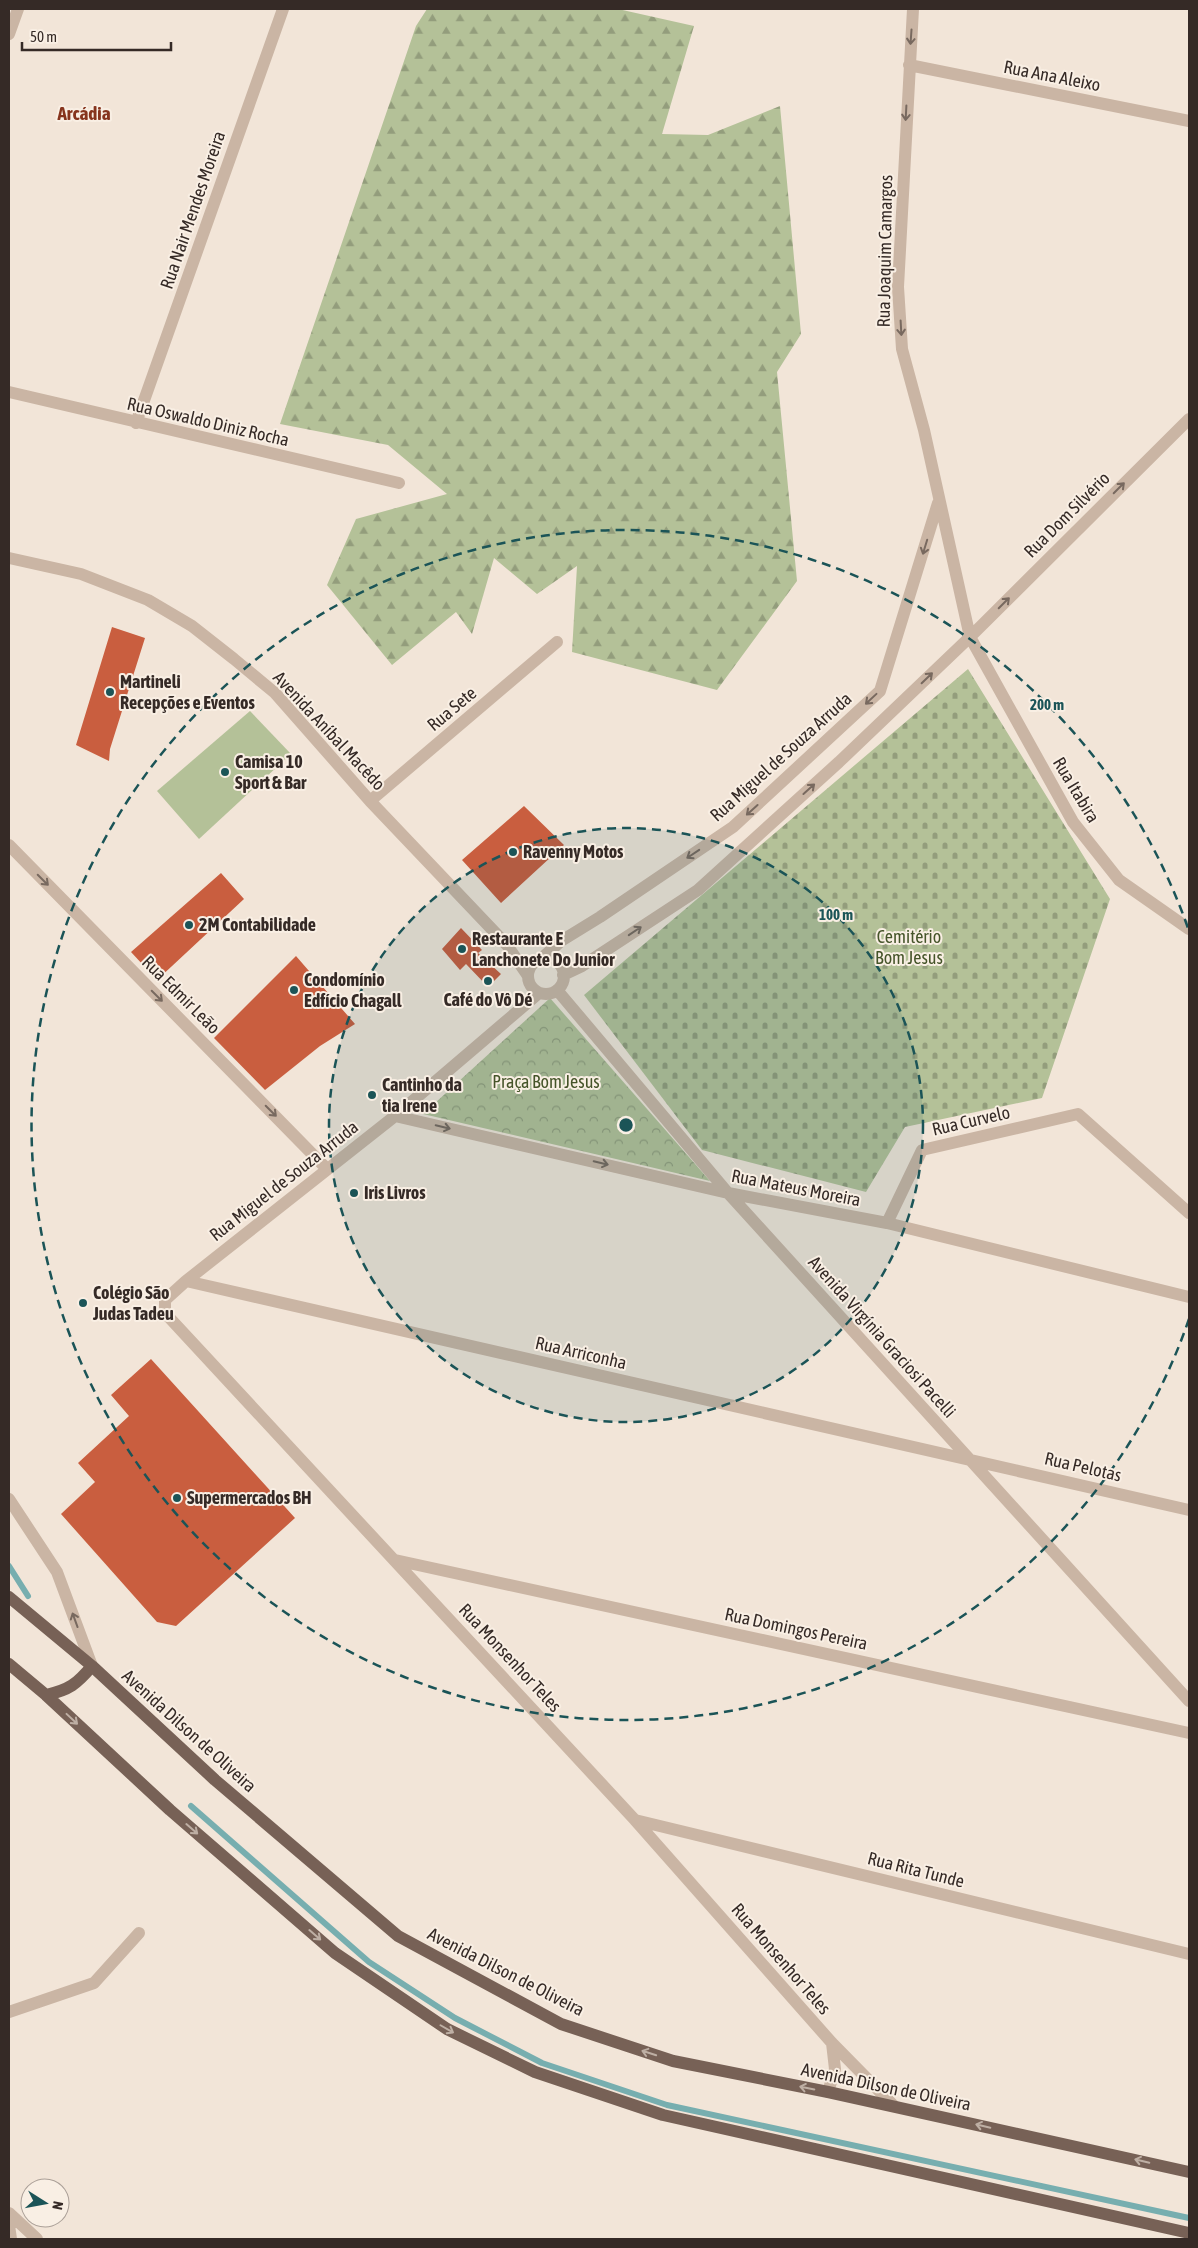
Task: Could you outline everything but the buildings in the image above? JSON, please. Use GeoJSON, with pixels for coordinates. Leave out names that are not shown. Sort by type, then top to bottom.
{"type":"FeatureCollection","features":[{"type":"Feature","properties":{"kind":"main road","name":"Avenida Dilson de Oliveira"},"geometry":{"type":"LineString","coordinates":[[9,1597],[92,1666],[215,1780],[398,1936],[561,2024],[673,2061],[894,2106],[1189,2172]]}},
{"type":"Feature","properties":{"kind":"main road"},"geometry":{"type":"LineString","coordinates":[[9,1664],[46,1695],[170,1810],[335,1953],[447,2029],[535,2072],[663,2114],[1189,2233]]}},
{"type":"Feature","properties":{"kind":"main road"},"geometry":{"type":"LineString","coordinates":[[46,1695],[63,1692],[78,1682],[92,1666]]}},
{"type":"Feature","properties":{"kind":"street"},"geometry":{"type":"LineString","coordinates":[[9,34],[18,9]]}},
{"type":"Feature","properties":{"kind":"street","name":"Rua Nair Mendes Moreira"},"geometry":{"type":"LineString","coordinates":[[136,423],[283,9]]}},
{"type":"Feature","properties":{"kind":"street","name":"Rua Joaquim Camargos"},"geometry":{"type":"LineString","coordinates":[[913,9],[898,287],[902,349],[924,430],[970,637]]}},
{"type":"Feature","properties":{"kind":"street","name":"Rua Ana Aleixo"},"geometry":{"type":"LineString","coordinates":[[909,65],[1189,122]]}},
{"type":"Feature","properties":{"kind":"street","name":"Rua Oswaldo Diniz Rocha"},"geometry":{"type":"LineString","coordinates":[[9,392],[399,483]]}},
{"type":"Feature","properties":{"kind":"street","name":"Rua Dom Silvério"},"geometry":{"type":"LineString","coordinates":[[970,637],[1189,419]]}},
{"type":"Feature","properties":{"kind":"street","name":"Rua Miguel de Souza Arruda"},"geometry":{"type":"LineString","coordinates":[[538,960],[561,941],[733,827],[880,691],[939,500]]}},
{"type":"Feature","properties":{"kind":"street","name":"Avenida Aníbal Macêdo"},"geometry":{"type":"LineString","coordinates":[[9,558],[81,574],[148,600],[192,626],[275,693],[370,801],[507,945],[528,976]]}},
{"type":"Feature","properties":{"kind":"street"},"geometry":{"type":"LineString","coordinates":[[563,975],[582,966],[698,890],[839,762],[970,637]]}},
{"type":"Feature","properties":{"kind":"street","name":"Rua Itabira"},"geometry":{"type":"LineString","coordinates":[[970,637],[1073,822],[1119,880],[1189,930]]}},
{"type":"Feature","properties":{"kind":"street","name":"Rua Sete"},"geometry":{"type":"LineString","coordinates":[[370,801],[557,642]]}},
{"type":"Feature","properties":{"kind":"street","name":"Rua Edmir Leão"},"geometry":{"type":"LineString","coordinates":[[9,845],[327,1169]]}},
{"type":"Feature","properties":{"kind":"street","name":"Avenida Aníbal Macêdo"},"geometry":{"type":"LineString","coordinates":[[507,945],[538,960]]}},
{"type":"Feature","properties":{"kind":"street"},"geometry":{"type":"LineString","coordinates":[[551,959],[560,965],[563,975],[562,983],[557,990],[548,994],[539,993],[529,983],[528,976],[530,967],[538,960],[551,959]]}},
{"type":"Feature","properties":{"kind":"street","name":"Avenida Virgínia Graciosi Pacelli"},"geometry":{"type":"LineString","coordinates":[[557,990],[728,1193],[1189,1701]]}},
{"type":"Feature","properties":{"kind":"street","name":"Rua Miguel de Souza Arruda"},"geometry":{"type":"LineString","coordinates":[[165,1300],[186,1281],[395,1116],[539,993]]}},
{"type":"Feature","properties":{"kind":"street","name":"Rua Curvelo"},"geometry":{"type":"LineString","coordinates":[[887,1223],[922,1150],[1078,1114],[1189,1213]]}},
{"type":"Feature","properties":{"kind":"street","name":"Rua Mateus Moreira"},"geometry":{"type":"LineString","coordinates":[[395,1116],[728,1193],[887,1223],[1189,1297]]}},
{"type":"Feature","properties":{"kind":"street","name":"Rua Arriconha"},"geometry":{"type":"LineString","coordinates":[[186,1281],[970,1459]]}},
{"type":"Feature","properties":{"kind":"street","name":"Rua Monsenhor Teles"},"geometry":{"type":"LineString","coordinates":[[165,1300],[165,1313],[635,1820],[832,2043],[894,2106]]}},
{"type":"Feature","properties":{"kind":"street","name":"Rua Pelotas"},"geometry":{"type":"LineString","coordinates":[[970,1459],[1189,1510]]}},
{"type":"Feature","properties":{"kind":"street"},"geometry":{"type":"LineString","coordinates":[[9,1499],[57,1572],[92,1666]]}},
{"type":"Feature","properties":{"kind":"street","name":"Rua Domingos Pereira"},"geometry":{"type":"LineString","coordinates":[[395,1560],[1189,1733]]}},
{"type":"Feature","properties":{"kind":"street","name":"Rua Rita Tunde"},"geometry":{"type":"LineString","coordinates":[[635,1820],[1189,1954]]}},
{"type":"Feature","properties":{"kind":"street"},"geometry":{"type":"LineString","coordinates":[[9,2012],[94,1983],[139,1933]]}},
{"type":"Feature","properties":{"kind":"street"},"geometry":{"type":"LineString","coordinates":[[828,2092],[835,2069],[832,2043]]}},
{"type":"Feature","properties":{"kind":"street"},"geometry":{"type":"LineString","coordinates":[[9,2213],[38,2239]]}},
{"type":"Feature","properties":{"kind":"street"},"geometry":{"type":"LineString","coordinates":[[9,2225],[11,2239]]}},
{"type":"Feature","properties":{"kind":"green space"},"geometry":{"type":"Polygon","coordinates":[[[427,9],[618,9],[694,26],[662,134],[708,135],[780,106],[801,334],[777,372],[797,581],[717,690],[572,652],[577,566],[537,594],[494,558],[472,634],[456,612],[392,665],[327,585],[356,519],[447,494],[388,445],[280,424],[416,26],[427,9]]]}},
{"type":"Feature","properties":{"kind":"green space","name":"Cemitério Bom Jesus"},"geometry":{"type":"Polygon","coordinates":[[[968,669],[1110,899],[1042,1098],[905,1127],[866,1192],[702,1150],[584,995],[968,669]]]}},
{"type":"Feature","properties":{"kind":"green space","name":"Camisa 10 Sport & Bar"},"geometry":{"type":"Polygon","coordinates":[[[250,711],[291,754],[199,839],[157,791],[250,711]]]}},
{"type":"Feature","properties":{"kind":"green space","name":"Praça Bom Jesus"},"geometry":{"type":"Polygon","coordinates":[[[550,998],[710,1181],[423,1114],[550,998]]]}},
{"type":"Feature","properties":{"kind":"waterway"},"geometry":{"type":"LineString","coordinates":[[9,1566],[28,1596]]}},
{"type":"Feature","properties":{"kind":"waterway"},"geometry":{"type":"LineString","coordinates":[[191,1806],[369,1962],[455,2018],[542,2063],[667,2105],[1189,2218]]}},
{"type":"Feature","properties":{"kind":"place","name":"Martineli Recepções e Eventos"},"geometry":{"type":"Point","coordinates":[110,692]}},
{"type":"Feature","properties":{"kind":"place","name":"Camisa 10 Sport & Bar"},"geometry":{"type":"Point","coordinates":[225,772]}},
{"type":"Feature","properties":{"kind":"place","name":"Ravenny Motos"},"geometry":{"type":"Point","coordinates":[513,852]}},
{"type":"Feature","properties":{"kind":"place","name":"2M Contabilidade"},"geometry":{"type":"Point","coordinates":[189,925]}},
{"type":"Feature","properties":{"kind":"place","name":"Restaurante E Lanchonete Do Junior"},"geometry":{"type":"Point","coordinates":[462,949]}},
{"type":"Feature","properties":{"kind":"place","name":"Café do Vô Dé"},"geometry":{"type":"Point","coordinates":[488,981]}},
{"type":"Feature","properties":{"kind":"place","name":"Condomínio Edfício Chagall"},"geometry":{"type":"Point","coordinates":[294,990]}},
{"type":"Feature","properties":{"kind":"place","name":"Cantinho da tia Irene"},"geometry":{"type":"Point","coordinates":[372,1095]}},
{"type":"Feature","properties":{"kind":"place","name":"Iris Livros"},"geometry":{"type":"Point","coordinates":[354,1193]}},
{"type":"Feature","properties":{"kind":"place","name":"Colégio São Judas Tadeu"},"geometry":{"type":"Point","coordinates":[83,1303]}},
{"type":"Feature","properties":{"kind":"place","name":"Supermercados BH"},"geometry":{"type":"Point","coordinates":[177,1498]}},
{"type":"Feature","properties":{"kind":"district","name":"Arcádia"},"geometry":{"type":"Point","coordinates":[84,113]}}]}
